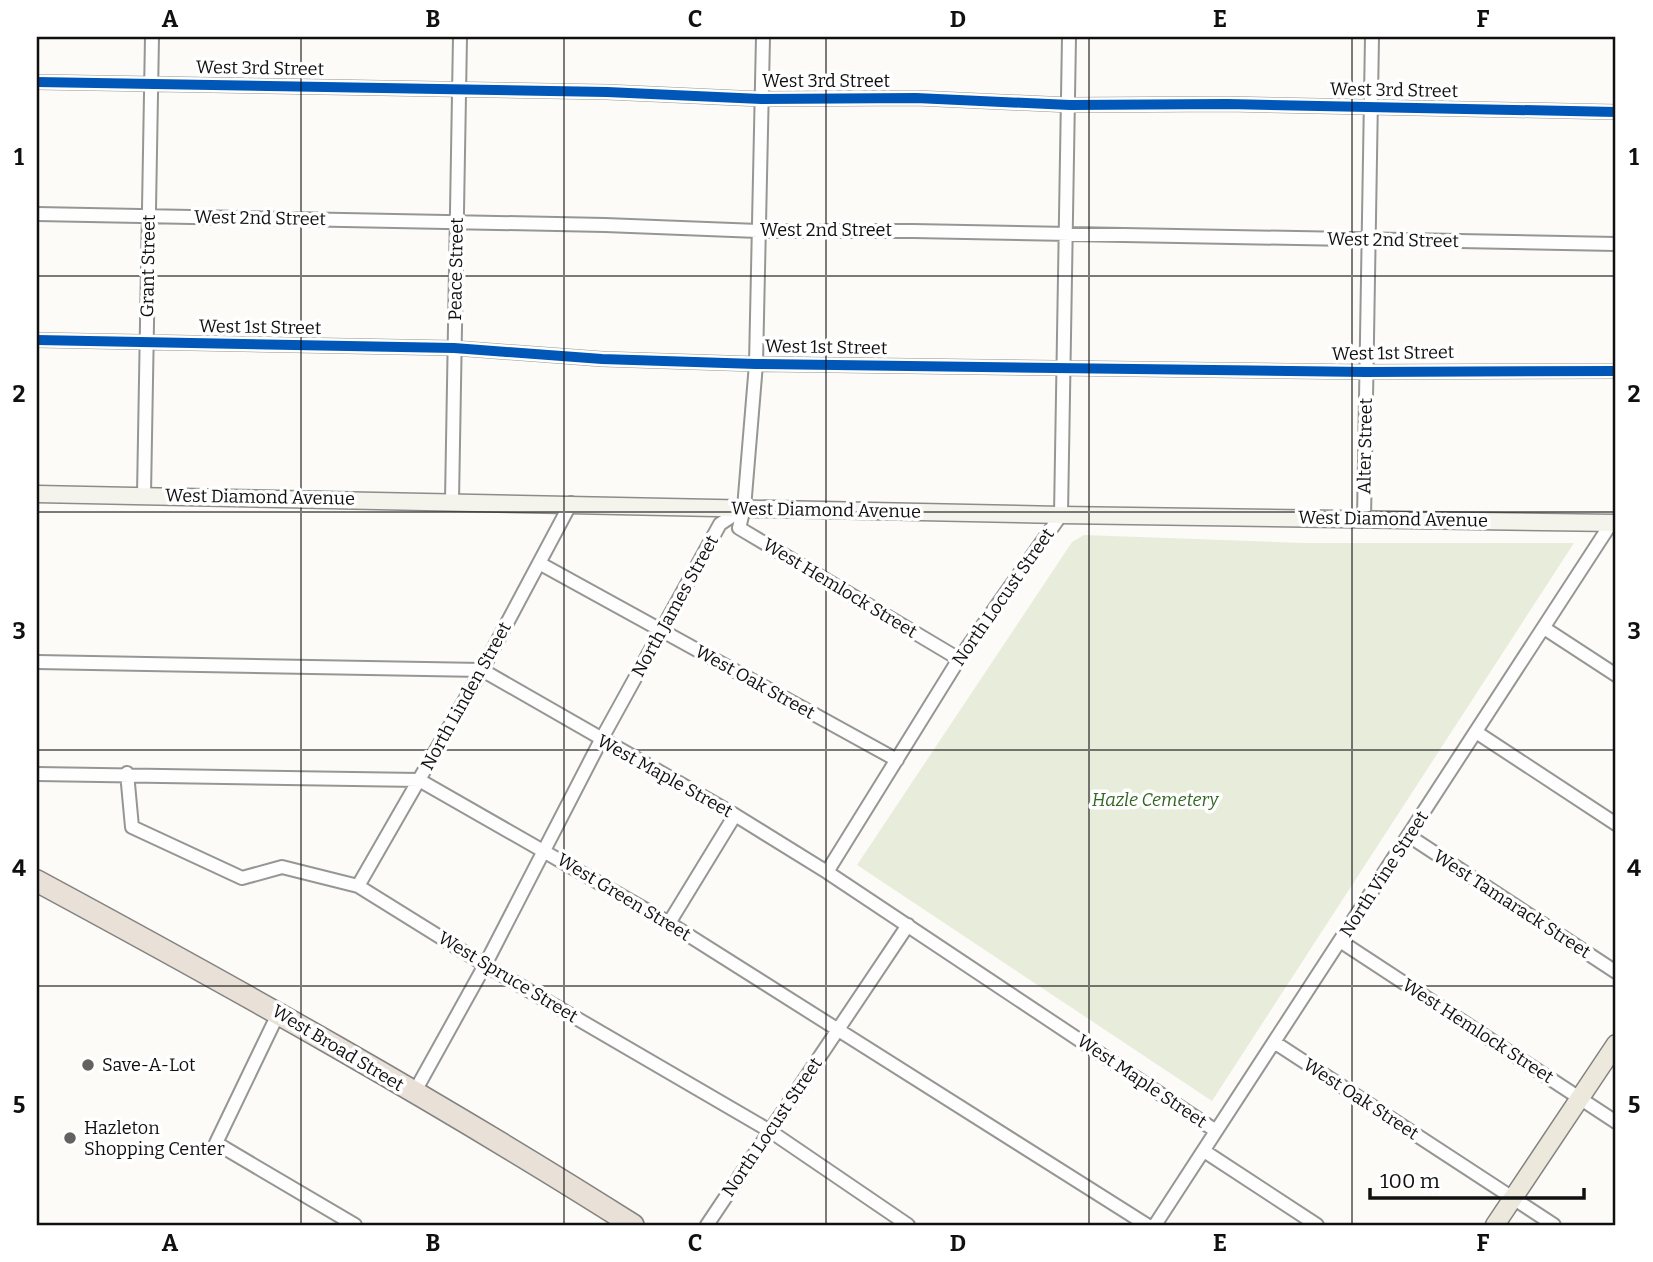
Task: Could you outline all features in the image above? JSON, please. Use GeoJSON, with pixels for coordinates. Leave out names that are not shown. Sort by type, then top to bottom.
{"type":"FeatureCollection","features":[{"type":"Feature","properties":{"kind":"highway","name":"West Broad Street"},"geometry":{"type":"LineString","coordinates":[[37,881],[279,1012],[633,1225]]}},
{"type":"Feature","properties":{"kind":"main road"},"geometry":{"type":"LineString","coordinates":[[1495,1225],[1616,1044]]}},
{"type":"Feature","properties":{"kind":"street","name":"Grant Street"},"geometry":{"type":"LineString","coordinates":[[144,495],[152,37]]}},
{"type":"Feature","properties":{"kind":"street","name":"Peace Street"},"geometry":{"type":"LineString","coordinates":[[452,501],[460,37]]}},
{"type":"Feature","properties":{"kind":"street"},"geometry":{"type":"LineString","coordinates":[[744,508],[756,364],[763,37]]}},
{"type":"Feature","properties":{"kind":"street","name":"North Locust Street"},"geometry":{"type":"LineString","coordinates":[[827,872],[959,659],[1061,515],[1068,234],[1069,37]]}},
{"type":"Feature","properties":{"kind":"street","name":"Alter Street"},"geometry":{"type":"LineString","coordinates":[[1364,519],[1372,37]]}},
{"type":"Feature","properties":{"kind":"street","name":"West 3rd Street"},"geometry":{"type":"LineString","coordinates":[[37,82],[761,99],[916,98],[1070,105],[1616,112]]}},
{"type":"Feature","properties":{"kind":"street","name":"West 2nd Street"},"geometry":{"type":"LineString","coordinates":[[37,214],[758,231],[1616,244]]}},
{"type":"Feature","properties":{"kind":"street","name":"West 1st Street"},"geometry":{"type":"LineString","coordinates":[[37,340],[454,348],[602,359],[756,364],[1366,372],[1616,370]]}},
{"type":"Feature","properties":{"kind":"street","name":"West Diamond Avenue"},"geometry":{"type":"LineString","coordinates":[[37,494],[1061,515],[1615,523]]}},
{"type":"Feature","properties":{"kind":"street","name":"North Linden Street"},"geometry":{"type":"LineString","coordinates":[[358,886],[482,670],[570,503]]}},
{"type":"Feature","properties":{"kind":"street","name":"North James Street"},"geometry":{"type":"LineString","coordinates":[[414,1093],[485,965],[601,740],[720,524],[744,508]]}},
{"type":"Feature","properties":{"kind":"street","name":"West Hemlock Street"},"geometry":{"type":"LineString","coordinates":[[744,508],[739,528],[959,659]]}},
{"type":"Feature","properties":{"kind":"street","name":"North Vine Street"},"geometry":{"type":"LineString","coordinates":[[1155,1225],[1615,523]]}},
{"type":"Feature","properties":{"kind":"street","name":"West Oak Street"},"geometry":{"type":"LineString","coordinates":[[539,564],[897,760]]}},
{"type":"Feature","properties":{"kind":"street"},"geometry":{"type":"LineString","coordinates":[[1544,628],[1616,675]]}},
{"type":"Feature","properties":{"kind":"street","name":"West Maple Street"},"geometry":{"type":"LineString","coordinates":[[37,662],[482,670],[735,815],[827,872],[1216,1131]]}},
{"type":"Feature","properties":{"kind":"street"},"geometry":{"type":"LineString","coordinates":[[1476,732],[1616,824]]}},
{"type":"Feature","properties":{"kind":"street","name":"West Green Street"},"geometry":{"type":"LineString","coordinates":[[37,774],[127,773],[419,780],[544,849],[669,923],[1147,1225]]}},
{"type":"Feature","properties":{"kind":"street","name":"West Spruce Street"},"geometry":{"type":"LineString","coordinates":[[127,773],[132,827],[242,878],[282,867],[358,886],[485,965],[770,1131],[908,1225]]}},
{"type":"Feature","properties":{"kind":"street"},"geometry":{"type":"LineString","coordinates":[[669,923],[735,815]]}},
{"type":"Feature","properties":{"kind":"street","name":"West Tamarack Street"},"geometry":{"type":"LineString","coordinates":[[1409,836],[1616,972]]}},
{"type":"Feature","properties":{"kind":"street","name":"North Locust Street"},"geometry":{"type":"LineString","coordinates":[[707,1225],[908,925]]}},
{"type":"Feature","properties":{"kind":"street","name":"West Hemlock Street"},"geometry":{"type":"LineString","coordinates":[[1340,941],[1616,1122]]}},
{"type":"Feature","properties":{"kind":"street"},"geometry":{"type":"LineString","coordinates":[[279,1012],[216,1143],[355,1225]]}},
{"type":"Feature","properties":{"kind":"street","name":"West Oak Street"},"geometry":{"type":"LineString","coordinates":[[1274,1042],[1554,1225]]}},
{"type":"Feature","properties":{"kind":"street","name":"West Maple Street"},"geometry":{"type":"LineString","coordinates":[[1203,1151],[1317,1225]]}},
{"type":"Feature","properties":{"kind":"green space","name":"Hazle Cemetery"},"geometry":{"type":"Polygon","coordinates":[[[1084,535],[1303,543],[1574,543],[1212,1101],[857,865],[1072,542],[1084,535]]]}},
{"type":"Feature","properties":{"kind":"cycle path"},"geometry":{"type":"LineString","coordinates":[[37,82],[607,92],[761,99],[916,98],[1070,105],[1227,104],[1616,112]]}},
{"type":"Feature","properties":{"kind":"cycle path"},"geometry":{"type":"LineString","coordinates":[[37,340],[454,348],[602,359],[756,364],[1366,372],[1616,371]]}},
{"type":"Feature","properties":{"kind":"place","name":"Save-A-Lot"},"geometry":{"type":"Point","coordinates":[88,1065]}},
{"type":"Feature","properties":{"kind":"place","name":"Hazleton Shopping Center"},"geometry":{"type":"Point","coordinates":[70,1138]}}]}
